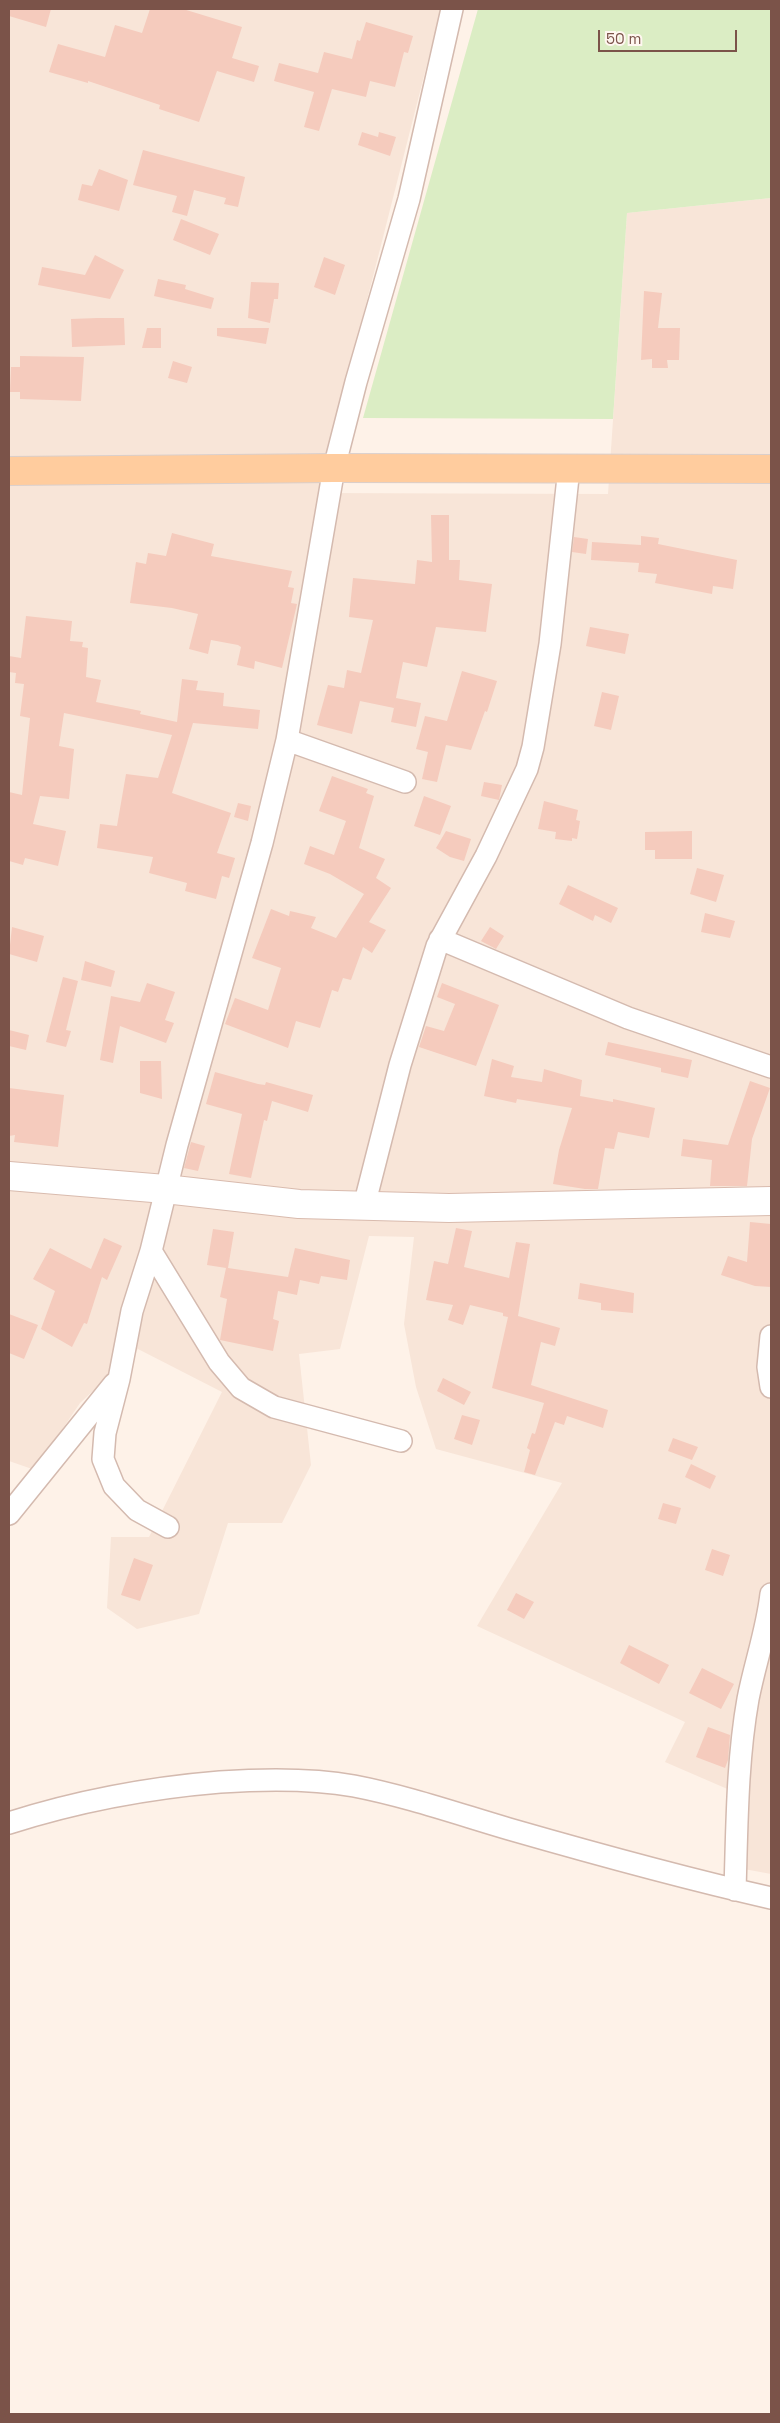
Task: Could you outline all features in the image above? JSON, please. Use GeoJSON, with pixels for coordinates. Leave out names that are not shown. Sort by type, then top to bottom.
{"type":"FeatureCollection","features":[{"type":"Feature","properties":{"kind":"main road"},"geometry":{"type":"LineString","coordinates":[[9,471],[334,468],[771,469]]}},
{"type":"Feature","properties":{"kind":"street"},"geometry":{"type":"LineString","coordinates":[[168,1527],[137,1510],[114,1486],[103,1458],[104,1433],[119,1379],[132,1310],[151,1251],[165,1189],[255,871],[286,740],[334,468],[356,382],[410,199],[452,9]]}},
{"type":"Feature","properties":{"kind":"street"},"geometry":{"type":"LineString","coordinates":[[364,1206],[400,1065],[440,939],[486,856],[527,769],[534,747],[550,644],[569,468]]}},
{"type":"Feature","properties":{"kind":"street"},"geometry":{"type":"LineString","coordinates":[[286,740],[405,782]]}},
{"type":"Feature","properties":{"kind":"street"},"geometry":{"type":"LineString","coordinates":[[440,939],[628,1018],[771,1067]]}},
{"type":"Feature","properties":{"kind":"street"},"geometry":{"type":"LineString","coordinates":[[9,1176],[165,1189],[299,1204],[449,1208],[771,1201]]}},
{"type":"Feature","properties":{"kind":"street"},"geometry":{"type":"LineString","coordinates":[[151,1251],[219,1362],[241,1388],[274,1406],[401,1441]]}},
{"type":"Feature","properties":{"kind":"street"},"geometry":{"type":"LineString","coordinates":[[771,1336],[768,1367],[771,1387]]}},
{"type":"Feature","properties":{"kind":"street"},"geometry":{"type":"LineString","coordinates":[[9,1514],[119,1379]]}},
{"type":"Feature","properties":{"kind":"street"},"geometry":{"type":"LineString","coordinates":[[735,1890],[739,1781],[748,1699],[767,1630],[771,1594]]}},
{"type":"Feature","properties":{"kind":"street"},"geometry":{"type":"LineString","coordinates":[[9,1823],[47,1811],[125,1792],[173,1786],[288,1779],[353,1786],[399,1797],[660,1872],[771,1898]]}},
{"type":"Feature","properties":{"kind":"shaded area"},"geometry":{"type":"Polygon","coordinates":[[[9,9],[441,9],[318,493],[608,494],[627,213],[771,198],[771,1874],[744,1869],[739,1794],[665,1762],[685,1722],[477,1626],[562,1483],[436,1449],[416,1387],[404,1324],[414,1237],[369,1236],[340,1349],[299,1354],[311,1465],[282,1523],[228,1523],[199,1614],[137,1629],[107,1608],[111,1537],[149,1537],[222,1392],[138,1349],[80,1403],[35,1470],[9,1461],[9,9]]]}},
{"type":"Feature","properties":{"kind":"green space"},"geometry":{"type":"Polygon","coordinates":[[[478,9],[771,9],[771,198],[627,213],[613,419],[363,418],[478,9]]]}},
{"type":"Feature","properties":{"kind":"building"},"geometry":{"type":"Polygon","coordinates":[[[9,9],[51,9],[46,27],[9,16],[9,9]]]}},
{"type":"Feature","properties":{"kind":"building"},"geometry":{"type":"Polygon","coordinates":[[[150,9],[183,9],[242,27],[232,58],[259,66],[254,82],[217,71],[199,122],[159,109],[160,105],[88,81],[88,83],[49,72],[58,44],[105,57],[115,25],[142,33],[150,9]]]}},
{"type":"Feature","properties":{"kind":"building"},"geometry":{"type":"Polygon","coordinates":[[[366,22],[413,36],[408,53],[404,52],[395,87],[370,81],[366,97],[332,89],[319,131],[304,127],[314,92],[274,81],[279,63],[318,73],[324,52],[352,59],[357,40],[360,41],[366,22]]]}},
{"type":"Feature","properties":{"kind":"building"},"geometry":{"type":"Polygon","coordinates":[[[362,132],[378,137],[379,132],[396,137],[390,156],[358,145],[362,132]]]}},
{"type":"Feature","properties":{"kind":"building"},"geometry":{"type":"Polygon","coordinates":[[[143,150],[245,177],[238,207],[224,204],[226,198],[194,190],[187,216],[172,212],[177,196],[133,185],[143,150]]]}},
{"type":"Feature","properties":{"kind":"building"},"geometry":{"type":"Polygon","coordinates":[[[99,169],[128,180],[119,211],[78,200],[82,184],[92,186],[99,169]]]}},
{"type":"Feature","properties":{"kind":"building"},"geometry":{"type":"Polygon","coordinates":[[[181,219],[219,234],[210,255],[173,240],[181,219]]]}},
{"type":"Feature","properties":{"kind":"building"},"geometry":{"type":"Polygon","coordinates":[[[95,255],[124,270],[110,299],[38,285],[42,267],[85,275],[95,255]]]}},
{"type":"Feature","properties":{"kind":"building"},"geometry":{"type":"Polygon","coordinates":[[[324,257],[345,265],[335,295],[314,287],[324,257]]]}},
{"type":"Feature","properties":{"kind":"building"},"geometry":{"type":"Polygon","coordinates":[[[158,279],[186,285],[185,289],[214,298],[211,309],[154,296],[158,279]]]}},
{"type":"Feature","properties":{"kind":"building"},"geometry":{"type":"Polygon","coordinates":[[[251,282],[279,283],[278,299],[274,299],[270,323],[248,318],[251,282]]]}},
{"type":"Feature","properties":{"kind":"building"},"geometry":{"type":"Polygon","coordinates":[[[644,291],[662,293],[658,328],[680,328],[679,360],[667,360],[668,368],[652,368],[652,359],[641,360],[644,291]]]}},
{"type":"Feature","properties":{"kind":"building"},"geometry":{"type":"Polygon","coordinates":[[[124,318],[125,345],[72,347],[71,319],[124,318]]]}},
{"type":"Feature","properties":{"kind":"building"},"geometry":{"type":"Polygon","coordinates":[[[147,328],[161,328],[161,348],[142,348],[147,328]]]}},
{"type":"Feature","properties":{"kind":"building"},"geometry":{"type":"Polygon","coordinates":[[[217,328],[269,328],[266,344],[217,336],[217,328]]]}},
{"type":"Feature","properties":{"kind":"building"},"geometry":{"type":"Polygon","coordinates":[[[20,356],[84,357],[81,401],[20,399],[20,392],[10,392],[11,367],[20,367],[20,356]]]}},
{"type":"Feature","properties":{"kind":"building"},"geometry":{"type":"Polygon","coordinates":[[[173,361],[192,367],[187,383],[168,378],[173,361]]]}},
{"type":"Feature","properties":{"kind":"building"},"geometry":{"type":"Polygon","coordinates":[[[431,515],[449,515],[449,560],[460,560],[459,580],[492,584],[486,632],[436,627],[427,667],[403,662],[394,708],[360,701],[352,734],[317,725],[328,685],[344,688],[347,670],[361,673],[373,620],[349,617],[353,578],[415,584],[417,560],[432,562],[431,515]]]}},
{"type":"Feature","properties":{"kind":"building"},"geometry":{"type":"Polygon","coordinates":[[[172,533],[214,544],[211,556],[292,571],[288,587],[294,588],[291,603],[297,604],[282,668],[255,661],[254,669],[237,665],[241,647],[238,645],[211,640],[208,654],[189,649],[198,614],[172,608],[130,603],[136,562],[146,564],[148,553],[166,556],[172,533]]]}},
{"type":"Feature","properties":{"kind":"building"},"geometry":{"type":"Polygon","coordinates":[[[641,536],[659,538],[658,544],[737,560],[733,589],[713,586],[712,594],[655,583],[657,574],[638,572],[639,563],[591,560],[592,542],[641,545],[641,536]]]}},
{"type":"Feature","properties":{"kind":"building"},"geometry":{"type":"Polygon","coordinates":[[[574,537],[588,539],[586,554],[572,552],[574,537]]]}},
{"type":"Feature","properties":{"kind":"building"},"geometry":{"type":"Polygon","coordinates":[[[26,616],[72,621],[70,641],[83,642],[82,647],[88,648],[86,677],[101,680],[96,702],[141,711],[140,714],[177,722],[182,679],[198,681],[196,690],[224,693],[223,706],[260,710],[258,729],[193,723],[172,793],[231,813],[217,853],[235,858],[229,878],[222,876],[216,899],[185,891],[187,883],[149,873],[153,857],[97,848],[100,824],[117,826],[126,774],[158,778],[172,735],[64,713],[59,746],[74,749],[69,799],[40,796],[33,824],[66,831],[58,866],[25,858],[23,865],[9,861],[9,792],[22,795],[30,718],[20,716],[24,684],[15,683],[16,673],[9,672],[9,656],[21,658],[26,616]]]}},
{"type":"Feature","properties":{"kind":"building"},"geometry":{"type":"Polygon","coordinates":[[[590,627],[629,634],[625,654],[586,646],[590,627]]]}},
{"type":"Feature","properties":{"kind":"building"},"geometry":{"type":"Polygon","coordinates":[[[462,671],[497,681],[487,712],[485,711],[471,750],[446,745],[437,782],[422,779],[428,752],[416,749],[425,716],[447,721],[462,671]]]}},
{"type":"Feature","properties":{"kind":"building"},"geometry":{"type":"Polygon","coordinates":[[[602,692],[619,696],[611,730],[594,726],[602,692]]]}},
{"type":"Feature","properties":{"kind":"building"},"geometry":{"type":"Polygon","coordinates":[[[396,698],[421,703],[416,727],[391,722],[396,698]]]}},
{"type":"Feature","properties":{"kind":"building"},"geometry":{"type":"Polygon","coordinates":[[[332,776],[368,789],[366,793],[374,796],[359,848],[385,859],[376,878],[391,888],[369,922],[386,930],[372,953],[363,947],[351,980],[343,978],[338,992],[332,990],[320,1028],[296,1021],[288,1048],[225,1024],[235,998],[268,1010],[281,968],[252,958],[271,909],[289,916],[290,911],[316,917],[311,928],[336,938],[364,894],[330,874],[304,864],[310,846],[334,855],[346,821],[319,811],[332,776]]]}},
{"type":"Feature","properties":{"kind":"building"},"geometry":{"type":"Polygon","coordinates":[[[484,782],[502,785],[499,800],[481,796],[484,782]]]}},
{"type":"Feature","properties":{"kind":"building"},"geometry":{"type":"Polygon","coordinates":[[[424,796],[451,806],[440,835],[414,826],[424,796]]]}},
{"type":"Feature","properties":{"kind":"building"},"geometry":{"type":"Polygon","coordinates":[[[544,801],[578,810],[576,820],[580,821],[577,839],[572,838],[572,841],[555,839],[556,832],[538,829],[544,801]]]}},
{"type":"Feature","properties":{"kind":"building"},"geometry":{"type":"Polygon","coordinates":[[[238,803],[251,806],[248,821],[234,817],[238,803]]]}},
{"type":"Feature","properties":{"kind":"building"},"geometry":{"type":"Polygon","coordinates":[[[446,831],[471,839],[464,861],[450,857],[436,848],[446,831]]]}},
{"type":"Feature","properties":{"kind":"building"},"geometry":{"type":"Polygon","coordinates":[[[692,831],[692,859],[655,859],[655,850],[645,850],[645,832],[692,831]]]}},
{"type":"Feature","properties":{"kind":"building"},"geometry":{"type":"Polygon","coordinates":[[[697,868],[724,875],[716,902],[690,894],[697,868]]]}},
{"type":"Feature","properties":{"kind":"building"},"geometry":{"type":"Polygon","coordinates":[[[568,885],[618,908],[611,923],[595,915],[593,921],[559,904],[568,885]]]}},
{"type":"Feature","properties":{"kind":"building"},"geometry":{"type":"Polygon","coordinates":[[[705,913],[735,921],[730,938],[701,932],[705,913]]]}},
{"type":"Feature","properties":{"kind":"building"},"geometry":{"type":"Polygon","coordinates":[[[12,927],[44,936],[37,962],[9,954],[12,927]]]}},
{"type":"Feature","properties":{"kind":"building"},"geometry":{"type":"Polygon","coordinates":[[[490,927],[504,936],[496,949],[481,941],[490,927]]]}},
{"type":"Feature","properties":{"kind":"building"},"geometry":{"type":"Polygon","coordinates":[[[85,961],[115,971],[111,987],[81,980],[85,961]]]}},
{"type":"Feature","properties":{"kind":"building"},"geometry":{"type":"Polygon","coordinates":[[[63,977],[78,981],[66,1030],[71,1031],[66,1047],[46,1042],[63,977]]]}},
{"type":"Feature","properties":{"kind":"building"},"geometry":{"type":"Polygon","coordinates":[[[147,983],[175,992],[165,1020],[174,1023],[166,1043],[120,1026],[113,1063],[100,1060],[111,996],[140,1002],[147,983]]]}},
{"type":"Feature","properties":{"kind":"building"},"geometry":{"type":"Polygon","coordinates":[[[442,983],[499,1005],[476,1066],[419,1047],[426,1026],[444,1031],[455,1004],[437,997],[442,983]]]}},
{"type":"Feature","properties":{"kind":"building"},"geometry":{"type":"Polygon","coordinates":[[[9,1030],[29,1035],[26,1050],[9,1046],[9,1030]]]}},
{"type":"Feature","properties":{"kind":"building"},"geometry":{"type":"Polygon","coordinates":[[[608,1042],[692,1060],[688,1078],[661,1072],[661,1068],[605,1055],[608,1042]]]}},
{"type":"Feature","properties":{"kind":"building"},"geometry":{"type":"Polygon","coordinates":[[[492,1059],[514,1066],[511,1077],[542,1082],[544,1069],[582,1080],[580,1096],[613,1102],[613,1099],[655,1108],[649,1138],[618,1132],[614,1149],[605,1148],[598,1189],[553,1184],[559,1150],[572,1108],[517,1099],[516,1103],[484,1096],[492,1059]]]}},
{"type":"Feature","properties":{"kind":"building"},"geometry":{"type":"Polygon","coordinates":[[[140,1061],[161,1061],[162,1099],[140,1093],[140,1061]]]}},
{"type":"Feature","properties":{"kind":"building"},"geometry":{"type":"Polygon","coordinates":[[[215,1072],[258,1084],[265,1085],[266,1082],[313,1095],[308,1112],[272,1101],[267,1121],[264,1120],[251,1178],[229,1174],[242,1114],[206,1104],[215,1072]]]}},
{"type":"Feature","properties":{"kind":"building"},"geometry":{"type":"Polygon","coordinates":[[[750,1081],[770,1088],[752,1139],[747,1186],[710,1186],[712,1160],[681,1156],[683,1139],[728,1145],[750,1081]]]}},
{"type":"Feature","properties":{"kind":"building"},"geometry":{"type":"Polygon","coordinates":[[[9,1088],[64,1095],[58,1147],[14,1142],[15,1135],[9,1136],[9,1088]]]}},
{"type":"Feature","properties":{"kind":"building"},"geometry":{"type":"Polygon","coordinates":[[[191,1142],[205,1146],[198,1171],[184,1168],[191,1142]]]}},
{"type":"Feature","properties":{"kind":"building"},"geometry":{"type":"Polygon","coordinates":[[[750,1222],[771,1224],[771,1287],[755,1286],[721,1275],[728,1256],[747,1262],[750,1222]]]}},
{"type":"Feature","properties":{"kind":"building"},"geometry":{"type":"Polygon","coordinates":[[[456,1228],[472,1231],[464,1267],[509,1278],[516,1242],[530,1244],[518,1316],[560,1328],[555,1346],[541,1342],[531,1385],[608,1410],[603,1428],[567,1416],[564,1425],[555,1422],[535,1475],[524,1472],[530,1450],[527,1448],[532,1433],[535,1434],[544,1403],[492,1388],[508,1317],[503,1316],[503,1313],[470,1305],[463,1325],[448,1320],[453,1305],[426,1300],[434,1261],[448,1264],[456,1228]]]}},
{"type":"Feature","properties":{"kind":"building"},"geometry":{"type":"Polygon","coordinates":[[[213,1229],[234,1232],[228,1268],[288,1277],[295,1248],[350,1260],[347,1280],[321,1276],[319,1284],[300,1280],[297,1295],[278,1291],[273,1319],[279,1321],[273,1351],[220,1340],[227,1299],[220,1297],[226,1268],[207,1265],[213,1229]]]}},
{"type":"Feature","properties":{"kind":"building"},"geometry":{"type":"Polygon","coordinates":[[[104,1238],[122,1246],[107,1280],[102,1277],[87,1324],[84,1323],[72,1347],[41,1329],[55,1291],[33,1279],[50,1248],[91,1269],[104,1238]]]}},
{"type":"Feature","properties":{"kind":"building"},"geometry":{"type":"Polygon","coordinates":[[[580,1283],[634,1293],[633,1313],[601,1310],[601,1303],[578,1299],[580,1283]]]}},
{"type":"Feature","properties":{"kind":"building"},"geometry":{"type":"Polygon","coordinates":[[[9,1314],[38,1325],[24,1359],[9,1353],[9,1314]]]}},
{"type":"Feature","properties":{"kind":"building"},"geometry":{"type":"Polygon","coordinates":[[[443,1378],[471,1392],[464,1405],[437,1391],[443,1378]]]}},
{"type":"Feature","properties":{"kind":"building"},"geometry":{"type":"Polygon","coordinates":[[[462,1415],[480,1420],[472,1445],[454,1439],[462,1415]]]}},
{"type":"Feature","properties":{"kind":"building"},"geometry":{"type":"Polygon","coordinates":[[[673,1438],[698,1447],[692,1460],[668,1451],[673,1438]]]}},
{"type":"Feature","properties":{"kind":"building"},"geometry":{"type":"Polygon","coordinates":[[[691,1464],[716,1476],[710,1489],[685,1477],[691,1464]]]}},
{"type":"Feature","properties":{"kind":"building"},"geometry":{"type":"Polygon","coordinates":[[[663,1503],[681,1508],[676,1524],[658,1519],[663,1503]]]}},
{"type":"Feature","properties":{"kind":"building"},"geometry":{"type":"Polygon","coordinates":[[[712,1549],[730,1555],[723,1576],[705,1570],[712,1549]]]}},
{"type":"Feature","properties":{"kind":"building"},"geometry":{"type":"Polygon","coordinates":[[[134,1558],[153,1565],[140,1601],[121,1595],[134,1558]]]}},
{"type":"Feature","properties":{"kind":"building"},"geometry":{"type":"Polygon","coordinates":[[[516,1593],[534,1602],[524,1619],[507,1610],[516,1593]]]}},
{"type":"Feature","properties":{"kind":"building"},"geometry":{"type":"Polygon","coordinates":[[[629,1645],[669,1665],[659,1684],[620,1663],[629,1645]]]}},
{"type":"Feature","properties":{"kind":"building"},"geometry":{"type":"Polygon","coordinates":[[[702,1668],[734,1684],[721,1709],[689,1693],[702,1668]]]}},
{"type":"Feature","properties":{"kind":"building"},"geometry":{"type":"Polygon","coordinates":[[[708,1727],[730,1735],[728,1760],[725,1768],[696,1757],[708,1727]]]}}]}
